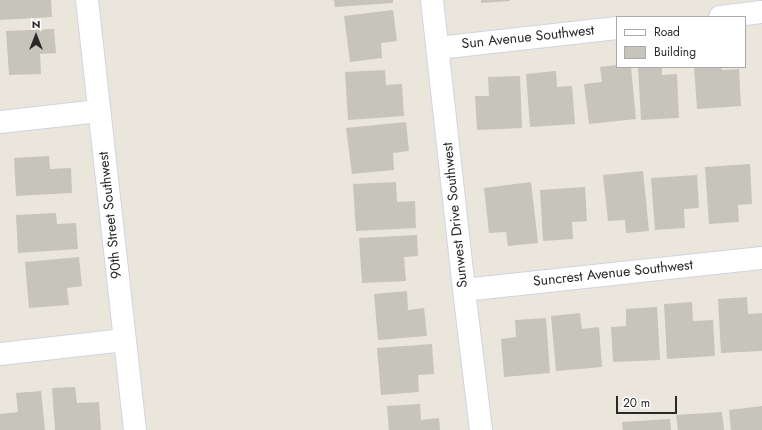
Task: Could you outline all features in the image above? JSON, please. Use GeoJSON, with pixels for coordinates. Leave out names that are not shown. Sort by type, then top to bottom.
{"type":"FeatureCollection","features":[{"type":"Feature","properties":{"kind":"street","name":"90th Street Southwest"},"geometry":{"type":"LineString","coordinates":[[87,0],[135,430]]}},
{"type":"Feature","properties":{"kind":"street","name":"Sunwest Drive Southwest"},"geometry":{"type":"LineString","coordinates":[[432,0],[481,430]]}},
{"type":"Feature","properties":{"kind":"street"},"geometry":{"type":"LineString","coordinates":[[728,16],[762,12]]}},
{"type":"Feature","properties":{"kind":"street","name":"Sun Avenue Southwest"},"geometry":{"type":"LineString","coordinates":[[438,48],[616,28]]}},
{"type":"Feature","properties":{"kind":"street"},"geometry":{"type":"LineString","coordinates":[[0,122],[99,112]]}},
{"type":"Feature","properties":{"kind":"street","name":"Suncrest Avenue Southwest"},"geometry":{"type":"LineString","coordinates":[[464,290],[762,258]]}},
{"type":"Feature","properties":{"kind":"street"},"geometry":{"type":"LineString","coordinates":[[0,354],[124,340]]}},
{"type":"Feature","properties":{"kind":"building"},"geometry":{"type":"Polygon","coordinates":[[[0,0],[51,0],[52,17],[0,20],[0,0]]]}},
{"type":"Feature","properties":{"kind":"building"},"geometry":{"type":"Polygon","coordinates":[[[334,0],[393,0],[393,3],[335,7],[334,0]]]}},
{"type":"Feature","properties":{"kind":"building"},"geometry":{"type":"Polygon","coordinates":[[[481,0],[510,0],[510,1],[481,3],[481,0]]]}},
{"type":"Feature","properties":{"kind":"building"},"geometry":{"type":"Polygon","coordinates":[[[393,10],[397,41],[381,43],[382,58],[350,62],[344,16],[393,10]]]}},
{"type":"Feature","properties":{"kind":"building"},"geometry":{"type":"Polygon","coordinates":[[[54,29],[56,53],[40,54],[41,74],[9,75],[6,31],[54,29]]]}},
{"type":"Feature","properties":{"kind":"building"},"geometry":{"type":"Polygon","coordinates":[[[616,65],[616,68],[631,68],[636,119],[589,124],[584,84],[602,82],[600,67],[616,65]]]}},
{"type":"Feature","properties":{"kind":"building"},"geometry":{"type":"Polygon","coordinates":[[[638,68],[662,68],[662,75],[677,74],[679,118],[641,120],[638,68]]]}},
{"type":"Feature","properties":{"kind":"building"},"geometry":{"type":"Polygon","coordinates":[[[694,68],[721,68],[722,70],[739,69],[741,106],[697,109],[694,68]]]}},
{"type":"Feature","properties":{"kind":"building"},"geometry":{"type":"Polygon","coordinates":[[[385,70],[386,85],[402,84],[404,116],[348,120],[345,72],[385,70]]]}},
{"type":"Feature","properties":{"kind":"building"},"geometry":{"type":"Polygon","coordinates":[[[556,71],[557,87],[572,86],[575,124],[530,127],[526,74],[556,71]]]}},
{"type":"Feature","properties":{"kind":"building"},"geometry":{"type":"Polygon","coordinates":[[[520,76],[522,128],[477,130],[475,96],[489,96],[488,77],[520,76]]]}},
{"type":"Feature","properties":{"kind":"building"},"geometry":{"type":"Polygon","coordinates":[[[406,122],[409,151],[393,153],[394,170],[352,174],[346,128],[406,122]]]}},
{"type":"Feature","properties":{"kind":"building"},"geometry":{"type":"Polygon","coordinates":[[[49,156],[50,169],[71,168],[72,193],[16,196],[14,158],[49,156]]]}},
{"type":"Feature","properties":{"kind":"building"},"geometry":{"type":"Polygon","coordinates":[[[750,164],[752,204],[738,205],[739,222],[709,224],[705,167],[750,164]]]}},
{"type":"Feature","properties":{"kind":"building"},"geometry":{"type":"Polygon","coordinates":[[[643,171],[649,231],[626,233],[625,220],[608,221],[603,175],[643,171]]]}},
{"type":"Feature","properties":{"kind":"building"},"geometry":{"type":"Polygon","coordinates":[[[697,175],[699,208],[684,209],[685,228],[655,230],[651,178],[697,175]]]}},
{"type":"Feature","properties":{"kind":"building"},"geometry":{"type":"Polygon","coordinates":[[[396,182],[397,202],[415,201],[416,228],[356,231],[353,184],[396,182]]]}},
{"type":"Feature","properties":{"kind":"building"},"geometry":{"type":"Polygon","coordinates":[[[531,182],[538,243],[508,246],[506,232],[489,233],[484,188],[531,182]]]}},
{"type":"Feature","properties":{"kind":"building"},"geometry":{"type":"Polygon","coordinates":[[[585,187],[587,221],[572,222],[573,239],[543,241],[540,190],[585,187]]]}},
{"type":"Feature","properties":{"kind":"building"},"geometry":{"type":"Polygon","coordinates":[[[56,213],[57,224],[76,223],[78,249],[18,253],[16,215],[56,213]]]}},
{"type":"Feature","properties":{"kind":"building"},"geometry":{"type":"Polygon","coordinates":[[[417,235],[418,256],[404,257],[406,281],[362,283],[359,238],[417,235]]]}},
{"type":"Feature","properties":{"kind":"building"},"geometry":{"type":"Polygon","coordinates":[[[79,257],[82,286],[67,288],[69,305],[29,308],[25,262],[79,257]]]}},
{"type":"Feature","properties":{"kind":"building"},"geometry":{"type":"Polygon","coordinates":[[[407,291],[408,310],[424,308],[427,336],[378,340],[374,294],[407,291]]]}},
{"type":"Feature","properties":{"kind":"building"},"geometry":{"type":"Polygon","coordinates":[[[747,297],[748,314],[762,313],[762,351],[721,353],[718,299],[747,297]]]}},
{"type":"Feature","properties":{"kind":"building"},"geometry":{"type":"Polygon","coordinates":[[[692,302],[693,321],[713,320],[715,356],[667,359],[664,304],[692,302]]]}},
{"type":"Feature","properties":{"kind":"building"},"geometry":{"type":"Polygon","coordinates":[[[657,307],[660,360],[613,362],[611,327],[626,326],[626,309],[657,307]]]}},
{"type":"Feature","properties":{"kind":"building"},"geometry":{"type":"Polygon","coordinates":[[[580,313],[582,329],[599,327],[602,367],[556,371],[551,316],[580,313]]]}},
{"type":"Feature","properties":{"kind":"building"},"geometry":{"type":"Polygon","coordinates":[[[546,318],[550,373],[504,377],[501,339],[516,337],[515,320],[546,318]]]}},
{"type":"Feature","properties":{"kind":"building"},"geometry":{"type":"Polygon","coordinates":[[[432,344],[434,374],[418,375],[419,392],[381,395],[377,348],[432,344]]]}},
{"type":"Feature","properties":{"kind":"building"},"geometry":{"type":"Polygon","coordinates":[[[75,387],[77,403],[99,402],[101,430],[55,430],[52,388],[75,387]]]}},
{"type":"Feature","properties":{"kind":"building"},"geometry":{"type":"Polygon","coordinates":[[[41,391],[45,430],[0,430],[0,414],[18,412],[16,393],[41,391]]]}},
{"type":"Feature","properties":{"kind":"building"},"geometry":{"type":"Polygon","coordinates":[[[420,404],[421,420],[439,418],[440,430],[389,430],[387,406],[420,404]]]}},
{"type":"Feature","properties":{"kind":"building"},"geometry":{"type":"Polygon","coordinates":[[[762,406],[762,430],[731,430],[729,410],[762,406]]]}},
{"type":"Feature","properties":{"kind":"building"},"geometry":{"type":"Polygon","coordinates":[[[722,412],[724,430],[678,430],[676,415],[722,412]]]}},
{"type":"Feature","properties":{"kind":"building"},"geometry":{"type":"Polygon","coordinates":[[[670,419],[671,430],[623,430],[622,422],[670,419]]]}}]}
